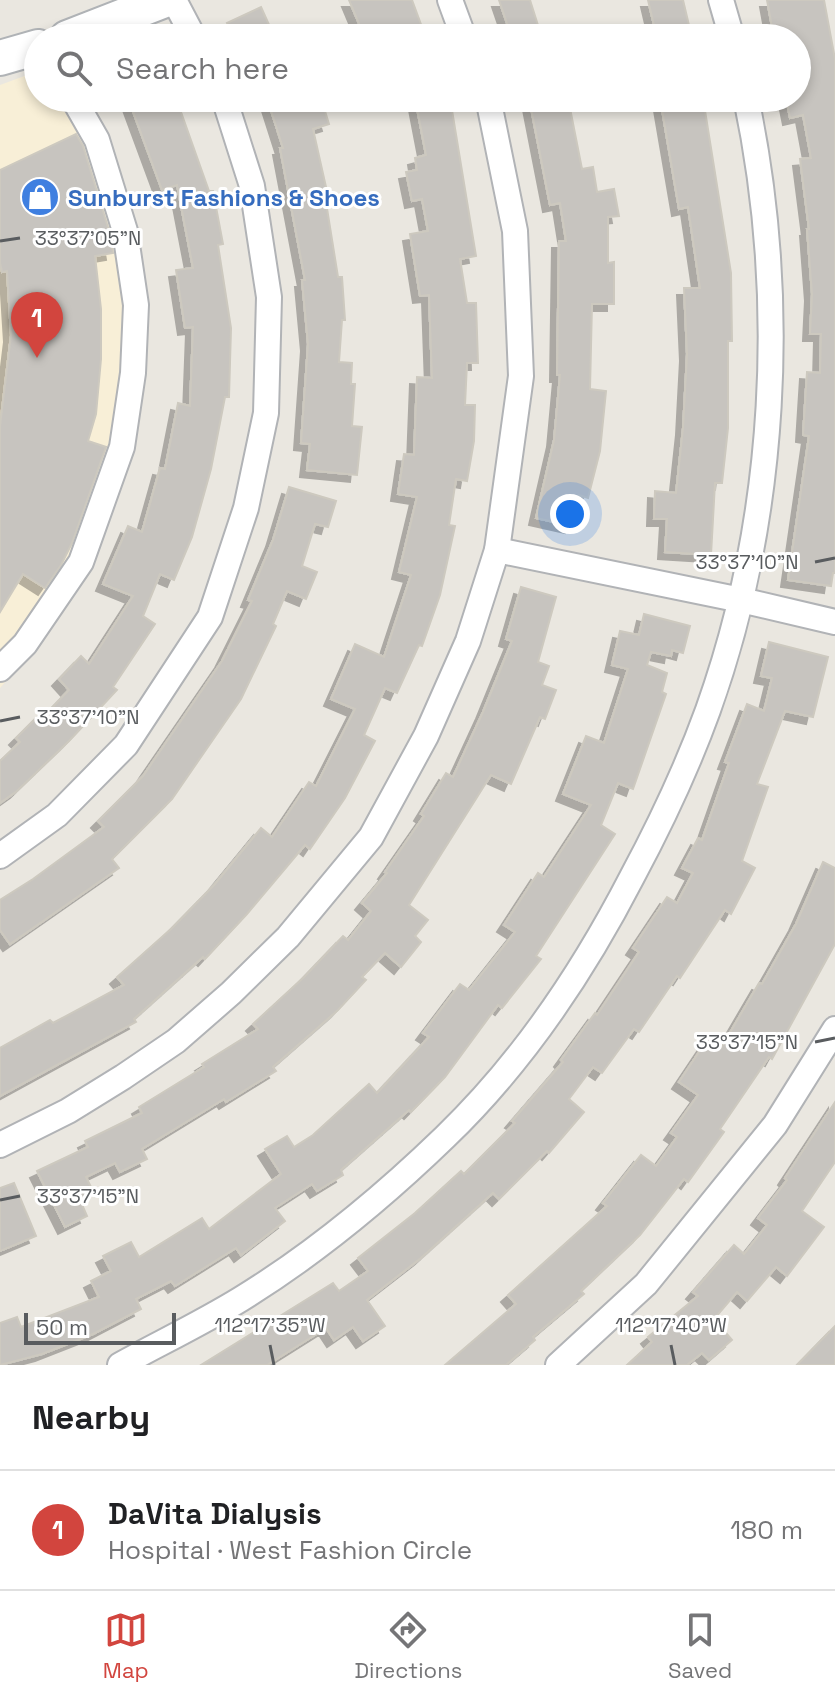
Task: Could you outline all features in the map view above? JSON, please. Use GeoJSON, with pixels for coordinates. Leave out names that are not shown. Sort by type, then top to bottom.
{"type":"FeatureCollection","features":[{"type":"Feature","properties":{"kind":"street"},"geometry":{"type":"LineString","coordinates":[[103,24],[165,0]]}},
{"type":"Feature","properties":{"kind":"street"},"geometry":{"type":"LineString","coordinates":[[174,0],[187,24]]}},
{"type":"Feature","properties":{"kind":"street"},"geometry":{"type":"LineString","coordinates":[[450,0],[459,24]]}},
{"type":"Feature","properties":{"kind":"street"},"geometry":{"type":"LineString","coordinates":[[721,0],[728,24]]}},
{"type":"Feature","properties":{"kind":"street"},"geometry":{"type":"LineString","coordinates":[[0,58],[24,51]]}},
{"type":"Feature","properties":{"kind":"street"},"geometry":{"type":"LineString","coordinates":[[0,669],[25,644],[81,562],[122,447],[133,373],[136,305],[125,231],[97,140],[81,112]]}},
{"type":"Feature","properties":{"kind":"street"},"geometry":{"type":"LineString","coordinates":[[0,856],[57,815],[126,745],[210,617],[246,508],[266,413],[269,297],[252,186],[228,112]]}},
{"type":"Feature","properties":{"kind":"street"},"geometry":{"type":"LineString","coordinates":[[0,1145],[68,1111],[176,1041],[231,993],[288,937],[371,837],[426,736],[468,641],[497,550],[521,376],[515,231],[491,112]]}},
{"type":"Feature","properties":{"kind":"street"},"geometry":{"type":"LineString","coordinates":[[120,1365],[242,1298],[345,1225],[446,1136],[525,1048],[598,944],[669,807],[709,708],[741,600],[762,480],[771,381],[770,280],[758,155],[749,112]]}},
{"type":"Feature","properties":{"kind":"street"},"geometry":{"type":"LineString","coordinates":[[497,550],[835,622]]}},
{"type":"Feature","properties":{"kind":"street"},"geometry":{"type":"LineString","coordinates":[[558,1365],[646,1284],[775,1125],[835,1029]]}},
{"type":"Feature","properties":{"kind":"shaded area"},"geometry":{"type":"Polygon","coordinates":[[[24,76],[24,112],[90,112],[122,193],[137,417],[22,664],[0,688],[0,85],[24,76]]]}},
{"type":"Feature","properties":{"kind":"building"},"geometry":{"type":"Polygon","coordinates":[[[349,0],[412,0],[421,24],[359,24],[349,0]]]}},
{"type":"Feature","properties":{"kind":"building"},"geometry":{"type":"Polygon","coordinates":[[[499,0],[530,0],[538,24],[507,24],[499,0]]]}},
{"type":"Feature","properties":{"kind":"building"},"geometry":{"type":"Polygon","coordinates":[[[648,0],[683,0],[689,24],[654,24],[648,0]]]}},
{"type":"Feature","properties":{"kind":"building"},"geometry":{"type":"Polygon","coordinates":[[[767,0],[824,0],[835,59],[835,573],[831,586],[788,580],[809,436],[803,435],[807,372],[820,373],[821,334],[810,334],[809,229],[800,159],[811,158],[803,115],[790,118],[789,112],[811,112],[811,24],[771,24],[767,0]]]}},
{"type":"Feature","properties":{"kind":"building"},"geometry":{"type":"Polygon","coordinates":[[[261,7],[269,24],[228,24],[261,7]]]}},
{"type":"Feature","properties":{"kind":"building"},"geometry":{"type":"Polygon","coordinates":[[[133,112],[181,112],[209,191],[213,191],[223,244],[218,245],[231,328],[229,397],[225,397],[211,469],[192,537],[174,580],[160,574],[143,616],[155,624],[113,687],[117,690],[69,741],[17,791],[0,803],[0,761],[20,742],[16,738],[41,713],[44,716],[69,690],[59,679],[81,656],[89,664],[133,596],[103,584],[128,526],[142,532],[160,468],[165,469],[178,403],[190,406],[193,327],[185,328],[176,270],[193,268],[177,185],[162,190],[133,112]]]}},
{"type":"Feature","properties":{"kind":"building"},"geometry":{"type":"Polygon","coordinates":[[[271,112],[325,112],[329,124],[313,129],[328,196],[325,196],[338,277],[342,277],[345,320],[342,320],[339,362],[352,363],[351,384],[355,384],[352,426],[362,427],[357,475],[307,470],[310,444],[301,443],[308,344],[302,280],[305,280],[280,148],[283,148],[271,112]]]}},
{"type":"Feature","properties":{"kind":"building"},"geometry":{"type":"Polygon","coordinates":[[[418,112],[452,112],[476,256],[460,259],[467,303],[476,303],[478,363],[467,363],[465,405],[475,405],[474,441],[467,481],[456,479],[449,525],[455,526],[440,595],[422,646],[419,645],[397,693],[385,688],[364,735],[375,741],[345,798],[310,849],[305,845],[205,959],[203,957],[134,1019],[136,1022],[0,1096],[0,1048],[124,985],[117,977],[215,884],[261,828],[272,837],[309,782],[316,786],[355,709],[331,699],[355,644],[384,657],[411,575],[399,572],[417,497],[398,494],[404,454],[414,455],[417,377],[432,378],[429,295],[420,296],[410,234],[428,231],[422,199],[412,201],[406,172],[417,170],[415,158],[426,155],[418,112]]]}},
{"type":"Feature","properties":{"kind":"building"},"geometry":{"type":"Polygon","coordinates":[[[532,112],[571,112],[582,169],[593,167],[597,192],[614,189],[619,216],[608,217],[608,263],[614,262],[614,304],[592,304],[590,389],[606,391],[600,451],[588,498],[579,495],[572,526],[536,518],[554,440],[560,375],[557,375],[559,241],[566,241],[560,203],[550,205],[532,112]]]}},
{"type":"Feature","properties":{"kind":"building"},"geometry":{"type":"Polygon","coordinates":[[[662,112],[705,112],[731,273],[732,341],[728,341],[728,428],[722,483],[715,483],[711,555],[665,552],[667,519],[654,519],[655,491],[676,493],[687,354],[684,288],[700,288],[688,207],[679,209],[662,112]]]}},
{"type":"Feature","properties":{"kind":"building"},"geometry":{"type":"Polygon","coordinates":[[[76,134],[83,146],[113,253],[95,256],[101,309],[101,359],[96,414],[88,441],[106,447],[72,543],[61,565],[45,588],[23,574],[0,612],[0,426],[11,335],[7,271],[2,272],[0,263],[0,170],[76,134]]]}},
{"type":"Feature","properties":{"kind":"building"},"geometry":{"type":"Polygon","coordinates":[[[289,487],[336,501],[328,527],[315,524],[302,566],[317,572],[306,599],[287,591],[273,624],[276,626],[241,699],[172,799],[112,859],[119,868],[10,944],[0,930],[0,900],[104,827],[98,821],[143,776],[222,661],[252,601],[248,600],[273,540],[289,487]]]}},
{"type":"Feature","properties":{"kind":"building"},"geometry":{"type":"Polygon","coordinates":[[[521,587],[556,597],[538,662],[549,666],[542,685],[556,690],[545,719],[540,717],[511,784],[491,775],[409,905],[428,920],[415,936],[421,942],[401,967],[385,953],[362,977],[366,980],[338,1010],[273,1067],[276,1071],[142,1149],[147,1159],[120,1172],[115,1163],[86,1177],[94,1193],[80,1200],[87,1216],[65,1227],[37,1171],[88,1147],[85,1141],[142,1113],[139,1107],[258,1029],[253,1024],[343,936],[348,940],[371,911],[362,903],[387,873],[424,816],[421,814],[446,773],[453,777],[512,641],[506,639],[521,587]]]}},
{"type":"Feature","properties":{"kind":"building"},"geometry":{"type":"Polygon","coordinates":[[[644,614],[690,626],[683,653],[672,650],[671,656],[651,652],[647,665],[667,673],[662,692],[666,694],[633,789],[618,783],[601,825],[615,834],[536,956],[541,959],[502,1008],[498,1005],[445,1077],[411,1112],[409,1110],[341,1170],[343,1175],[317,1191],[312,1184],[275,1208],[285,1221],[241,1255],[236,1248],[175,1286],[171,1281],[136,1299],[141,1309],[93,1334],[42,1354],[0,1365],[0,1323],[17,1317],[21,1327],[99,1297],[91,1281],[111,1271],[103,1256],[131,1242],[139,1257],[202,1218],[209,1229],[281,1174],[265,1149],[287,1136],[294,1147],[313,1135],[369,1084],[377,1093],[429,1037],[423,1033],[460,984],[469,990],[515,932],[504,925],[538,873],[544,877],[591,805],[563,794],[586,736],[604,743],[628,669],[612,665],[620,631],[639,635],[644,614]]]}},
{"type":"Feature","properties":{"kind":"building"},"geometry":{"type":"Polygon","coordinates":[[[769,642],[828,657],[813,717],[785,711],[757,784],[768,787],[742,861],[755,868],[731,914],[725,910],[639,1032],[634,1029],[602,1073],[593,1067],[569,1099],[584,1112],[549,1153],[547,1151],[499,1199],[493,1193],[421,1258],[367,1300],[385,1326],[363,1341],[353,1327],[334,1340],[326,1328],[267,1365],[201,1365],[333,1283],[339,1291],[368,1271],[358,1258],[415,1213],[461,1171],[464,1174],[515,1123],[512,1121],[563,1062],[561,1060],[595,1013],[597,1015],[639,952],[633,948],[667,897],[677,903],[693,873],[682,868],[698,838],[702,840],[729,763],[725,762],[747,704],[764,711],[772,678],[761,676],[769,642]]]}},
{"type":"Feature","properties":{"kind":"building"},"geometry":{"type":"Polygon","coordinates":[[[823,862],[835,868],[835,944],[772,1059],[769,1057],[720,1129],[724,1132],[688,1182],[684,1179],[640,1235],[581,1291],[584,1294],[533,1337],[535,1340],[506,1365],[445,1365],[516,1304],[508,1295],[607,1206],[603,1203],[641,1155],[656,1166],[677,1137],[671,1133],[698,1095],[679,1082],[707,1040],[721,1048],[796,924],[823,862]]]}},
{"type":"Feature","properties":{"kind":"building"},"geometry":{"type":"Polygon","coordinates":[[[835,1102],[835,1162],[802,1211],[824,1227],[787,1276],[776,1267],[747,1301],[737,1292],[714,1319],[732,1340],[709,1360],[702,1353],[687,1365],[627,1365],[652,1342],[648,1337],[698,1296],[693,1292],[734,1245],[744,1254],[767,1225],[758,1218],[787,1180],[785,1178],[835,1102]]]}},
{"type":"Feature","properties":{"kind":"building"},"geometry":{"type":"Polygon","coordinates":[[[14,1183],[36,1236],[0,1251],[0,1188],[14,1183]]]}},
{"type":"Feature","properties":{"kind":"building"},"geometry":{"type":"Polygon","coordinates":[[[835,1326],[835,1365],[797,1365],[835,1326]]]}},
{"type":"Feature","properties":{"kind":"place","name":"Sunburst Fashions & Shoes"},"geometry":{"type":"Point","coordinates":[40,197]}},
{"type":"Feature","properties":{"kind":"place","name":"DaVita Dialysis"},"geometry":{"type":"Point","coordinates":[37,358]}}]}
